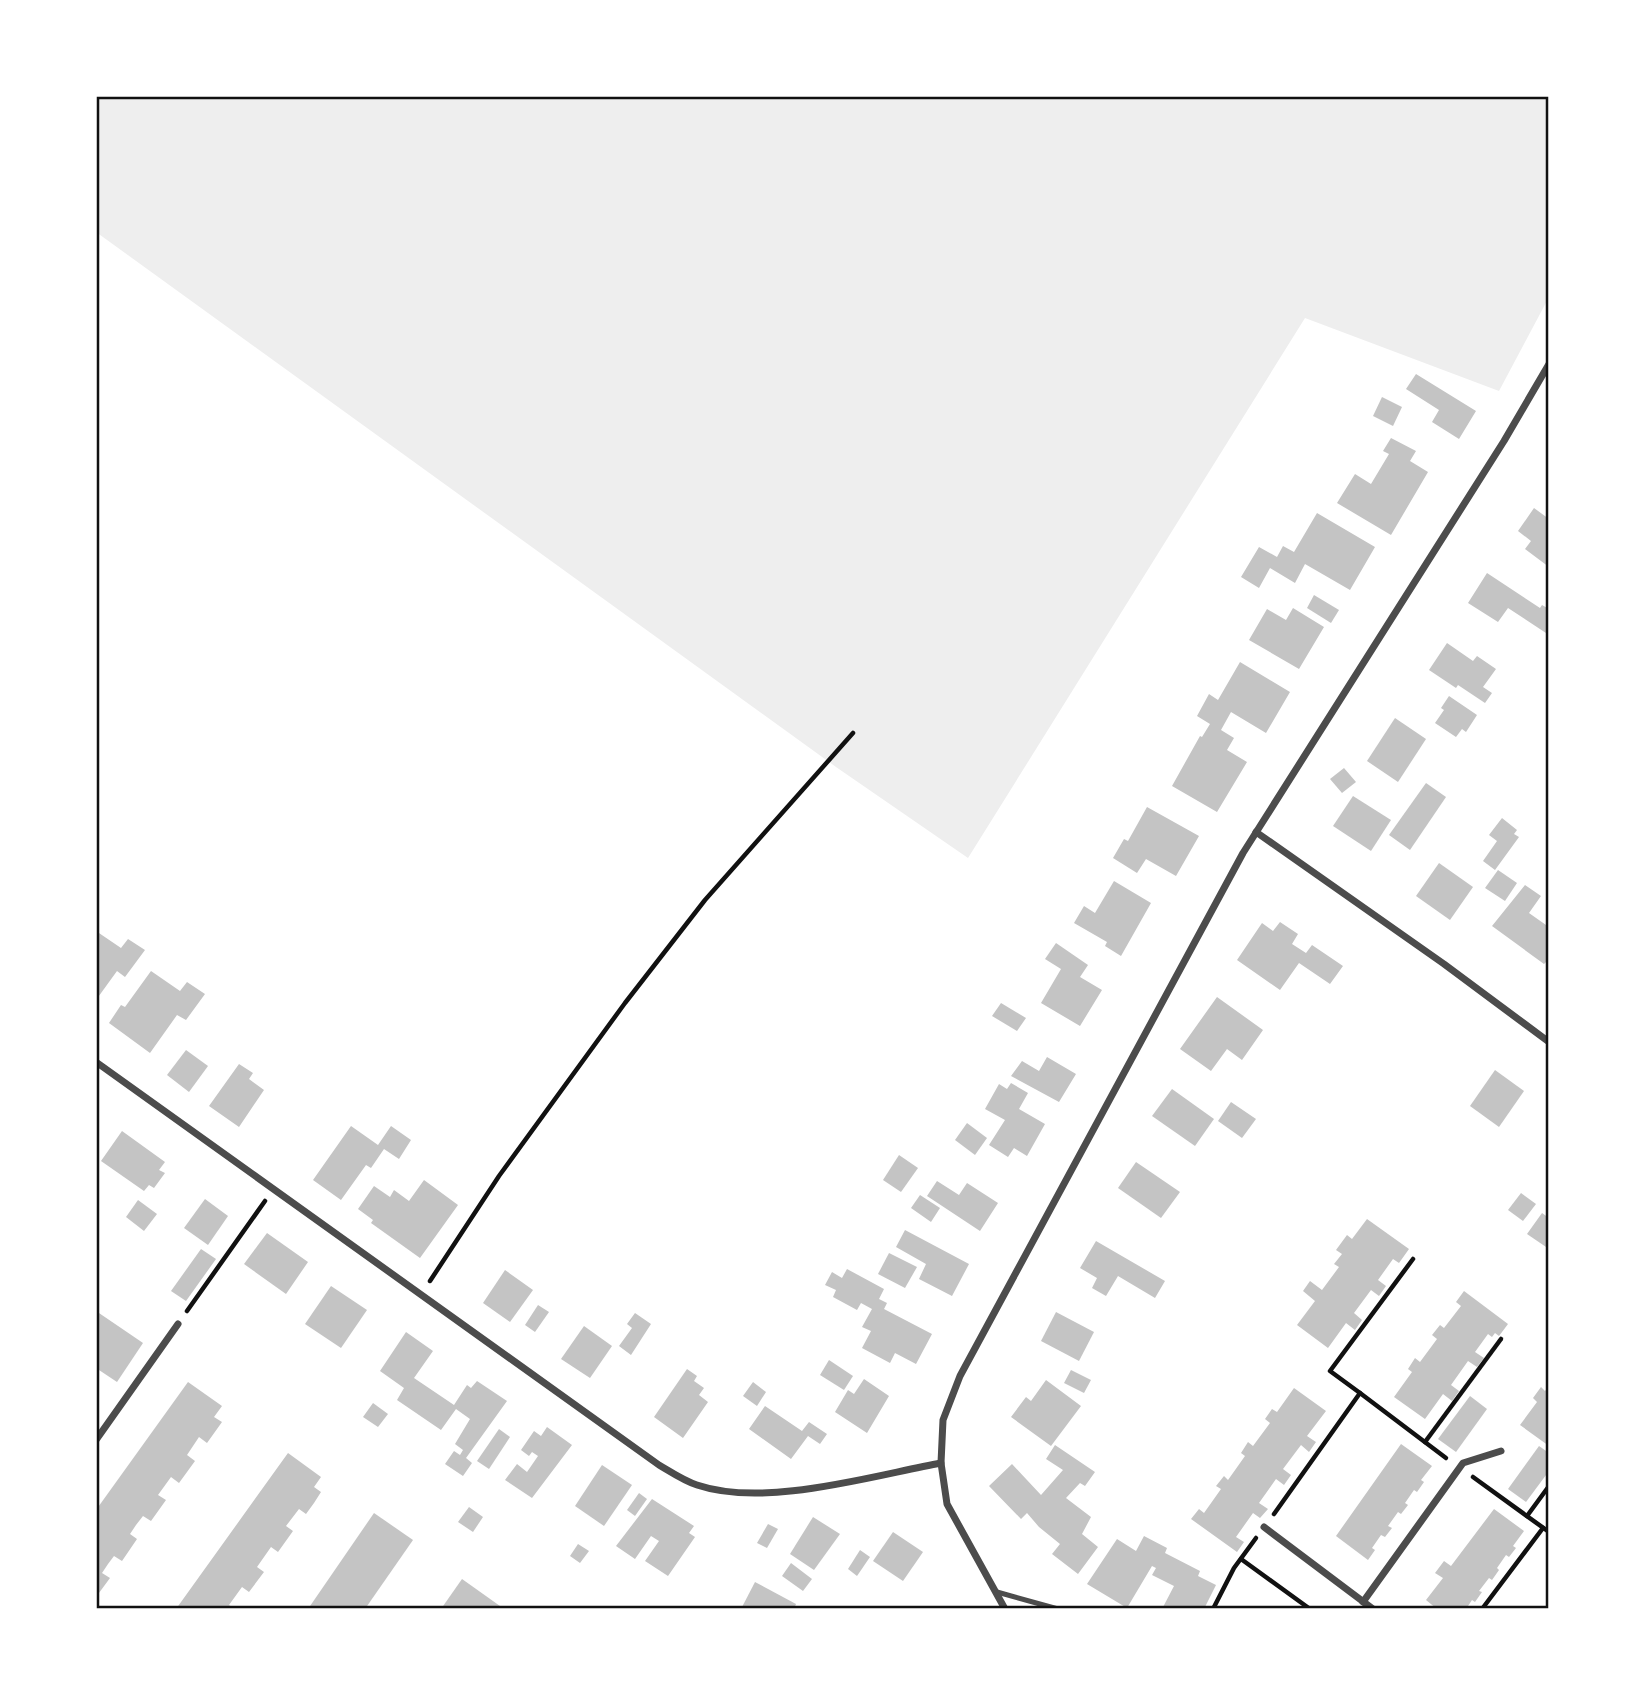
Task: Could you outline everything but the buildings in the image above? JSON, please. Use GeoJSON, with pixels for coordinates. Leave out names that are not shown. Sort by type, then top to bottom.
{"type":"FeatureCollection","features":[{"type":"Feature","properties":{"kind":"street"},"geometry":{"type":"LineString","coordinates":[[1005,1609],[947,1504],[941,1463],[943,1420],[960,1377],[1256,832],[1504,441],[1549,364]]}},
{"type":"Feature","properties":{"kind":"street"},"geometry":{"type":"LineString","coordinates":[[1256,832],[1444,964],[1549,1042]]}},
{"type":"Feature","properties":{"kind":"street"},"geometry":{"type":"LineString","coordinates":[[96,1062],[659,1465],[695,1485],[765,1494],[941,1463]]}},
{"type":"Feature","properties":{"kind":"street"},"geometry":{"type":"LineString","coordinates":[[96,1440],[178,1324]]}},
{"type":"Feature","properties":{"kind":"street"},"geometry":{"type":"LineString","coordinates":[[1363,1602],[1463,1463],[1501,1451]]}},
{"type":"Feature","properties":{"kind":"street"},"geometry":{"type":"LineString","coordinates":[[1264,1527],[1373,1609]]}},
{"type":"Feature","properties":{"kind":"lane"},"geometry":{"type":"LineString","coordinates":[[997,1592],[1058,1609]]}},
{"type":"Feature","properties":{"kind":"path"},"geometry":{"type":"LineString","coordinates":[[422,1294],[499,1177],[633,993],[705,901],[853,733]]}},
{"type":"Feature","properties":{"kind":"path"},"geometry":{"type":"LineString","coordinates":[[178,1324],[262,1205]]}},
{"type":"Feature","properties":{"kind":"path"},"geometry":{"type":"LineString","coordinates":[[1213,1609],[1241,1559],[1360,1393],[1330,1371],[1413,1259]]}},
{"type":"Feature","properties":{"kind":"path"},"geometry":{"type":"LineString","coordinates":[[1425,1442],[1501,1339]]}},
{"type":"Feature","properties":{"kind":"path"},"geometry":{"type":"LineString","coordinates":[[1527,1516],[1549,1486]]}},
{"type":"Feature","properties":{"kind":"path"},"geometry":{"type":"LineString","coordinates":[[1482,1609],[1543,1528]]}},
{"type":"Feature","properties":{"kind":"path"},"geometry":{"type":"LineString","coordinates":[[1241,1559],[1310,1609]]}},
{"type":"Feature","properties":{"kind":"shaded area"},"geometry":{"type":"Polygon","coordinates":[[[96,96],[1549,96],[1549,297],[1499,391],[1305,318],[968,858],[836,767],[96,232],[96,96]]]}}]}
